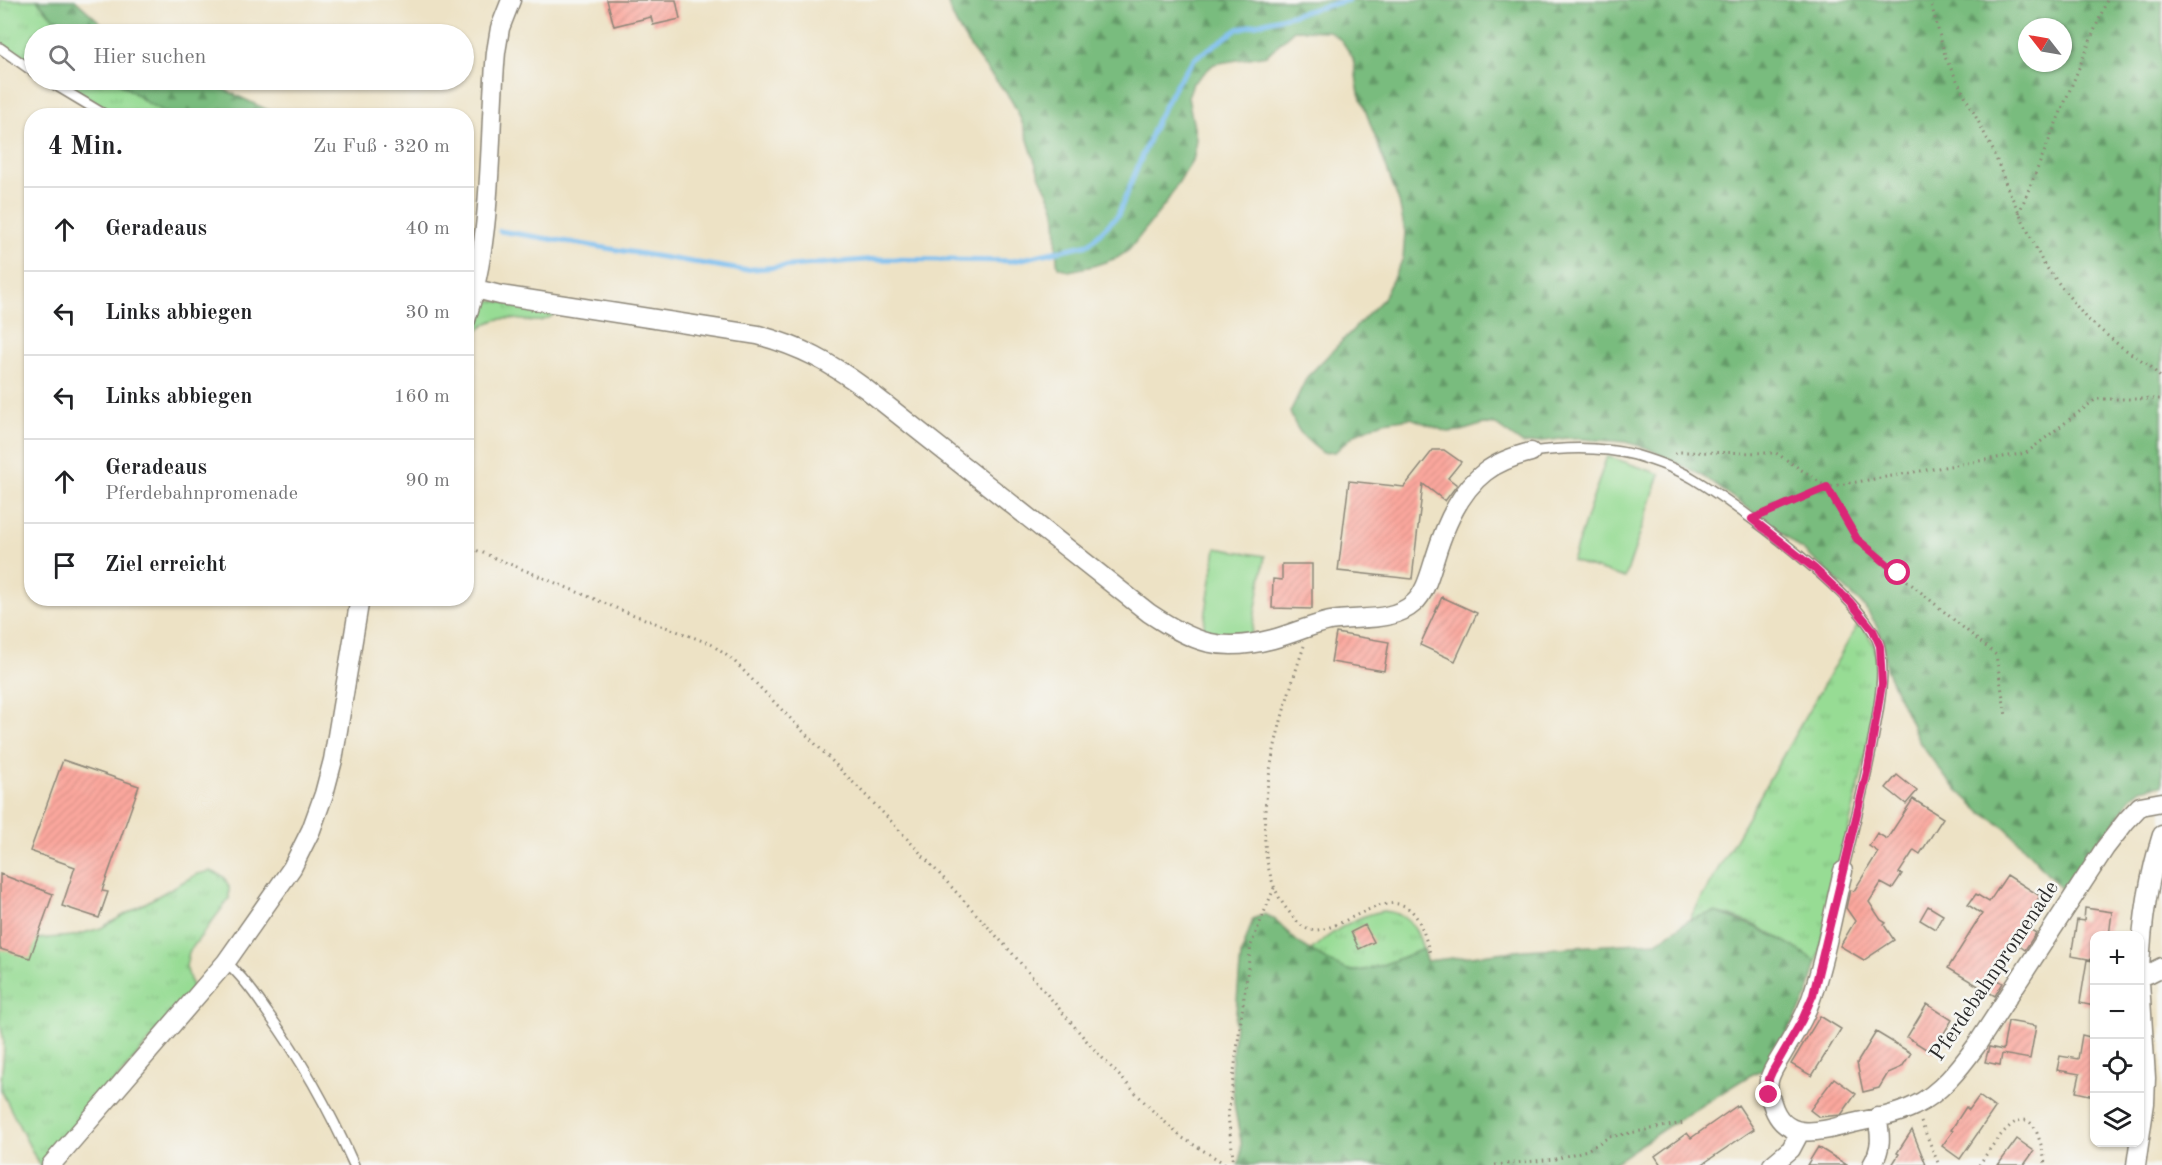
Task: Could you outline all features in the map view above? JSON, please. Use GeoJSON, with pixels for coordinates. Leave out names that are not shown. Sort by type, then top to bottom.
{"type":"FeatureCollection","features":[{"type":"Feature","properties":{"kind":"street"},"geometry":{"type":"LineString","coordinates":[[474,289],[483,255],[487,213],[496,52],[500,28],[511,0]]}},
{"type":"Feature","properties":{"kind":"street"},"geometry":{"type":"LineString","coordinates":[[474,303],[500,295],[758,335],[810,352],[866,388],[1120,591],[1174,629],[1195,640],[1216,645],[1238,645],[1272,639],[1330,621],[1375,618],[1400,612],[1414,603],[1423,592],[1447,525],[1473,483],[1485,471],[1502,462],[1531,452]]}},
{"type":"Feature","properties":{"kind":"street"},"geometry":{"type":"LineString","coordinates":[[51,1165],[226,962],[292,868],[311,830],[333,760],[359,606]]}},
{"type":"Feature","properties":{"kind":"street","name":"Pferdebahnpromenade"},"geometry":{"type":"LineString","coordinates":[[1800,1132],[1820,1131],[1877,1118],[1914,1106],[1934,1093],[1972,1051],[2105,848],[2126,821],[2140,806],[2152,802],[2161,804]]}},
{"type":"Feature","properties":{"kind":"street"},"geometry":{"type":"LineString","coordinates":[[2142,931],[2149,881],[2162,835]]}},
{"type":"Feature","properties":{"kind":"street"},"geometry":{"type":"LineString","coordinates":[[1772,1165],[1791,1149],[1800,1132],[1781,1121],[1773,1108],[1769,1095],[1769,1079],[1802,1020],[1813,995],[1843,872]]}},
{"type":"Feature","properties":{"kind":"street"},"geometry":{"type":"LineString","coordinates":[[2144,974],[2162,967]]}},
{"type":"Feature","properties":{"kind":"street"},"geometry":{"type":"LineString","coordinates":[[2136,1165],[2145,1103],[2146,1078],[2139,985]]}},
{"type":"Feature","properties":{"kind":"street"},"geometry":{"type":"LineString","coordinates":[[1872,1165],[1880,1149],[1881,1139],[1877,1118]]}},
{"type":"Feature","properties":{"kind":"lane"},"geometry":{"type":"LineString","coordinates":[[0,48],[24,65]]}},
{"type":"Feature","properties":{"kind":"lane"},"geometry":{"type":"LineString","coordinates":[[64,90],[94,108]]}},
{"type":"Feature","properties":{"kind":"lane"},"geometry":{"type":"LineString","coordinates":[[1531,452],[1560,448],[1584,448],[1634,455],[1665,465],[1692,478],[1752,519],[1815,569],[1850,602],[1873,630],[1880,646],[1882,684],[1868,768],[1843,872]]}},
{"type":"Feature","properties":{"kind":"lane"},"geometry":{"type":"LineString","coordinates":[[226,962],[245,981],[288,1041],[321,1097],[354,1165]]}},
{"type":"Feature","properties":{"kind":"path"},"geometry":{"type":"LineString","coordinates":[[1930,0],[1946,59],[1993,150],[2043,263],[2085,317],[2120,346],[2150,366],[2162,379]]}},
{"type":"Feature","properties":{"kind":"path"},"geometry":{"type":"LineString","coordinates":[[2019,213],[2107,0]]}},
{"type":"Feature","properties":{"kind":"path"},"geometry":{"type":"LineString","coordinates":[[1752,519],[1827,487],[2026,453],[2096,399],[2162,399]]}},
{"type":"Feature","properties":{"kind":"path"},"geometry":{"type":"LineString","coordinates":[[1665,465],[1678,452],[1776,453],[1827,487],[1857,539],[1996,655],[2006,716]]}},
{"type":"Feature","properties":{"kind":"path"},"geometry":{"type":"LineString","coordinates":[[474,549],[621,610],[711,644],[734,661],[890,820],[1012,953],[1091,1046],[1152,1110],[1181,1137],[1227,1165]]}},
{"type":"Feature","properties":{"kind":"path"},"geometry":{"type":"LineString","coordinates":[[1310,627],[1277,735],[1268,786],[1265,826],[1268,865],[1274,888],[1285,908],[1309,930],[1337,925],[1362,912],[1383,905],[1402,904],[1414,914],[1422,928],[1430,953]]}},
{"type":"Feature","properties":{"kind":"path"},"geometry":{"type":"LineString","coordinates":[[1234,1165],[1228,1116],[1251,945],[1274,888]]}},
{"type":"Feature","properties":{"kind":"path"},"geometry":{"type":"LineString","coordinates":[[1914,1106],[1939,1165]]}},
{"type":"Feature","properties":{"kind":"path"},"geometry":{"type":"LineString","coordinates":[[1979,1165],[2013,1122],[2022,1119],[2034,1127],[2044,1155],[2045,1165]]}},
{"type":"Feature","properties":{"kind":"path"},"geometry":{"type":"LineString","coordinates":[[1495,1165],[1555,1159],[1587,1150],[1609,1137],[1683,1123]]}},
{"type":"Feature","properties":{"kind":"green space"},"geometry":{"type":"Polygon","coordinates":[[[0,0],[37,0],[59,24],[24,24],[24,59],[0,42],[0,0]]]}},
{"type":"Feature","properties":{"kind":"green space"},"geometry":{"type":"Polygon","coordinates":[[[37,0],[75,0],[102,24],[59,24],[37,0]]]}},
{"type":"Feature","properties":{"kind":"green space"},"geometry":{"type":"Polygon","coordinates":[[[947,0],[2162,0],[2162,785],[2141,789],[2131,797],[2068,896],[2006,828],[1982,813],[1948,781],[1920,743],[1886,669],[1883,640],[1864,606],[1777,529],[1701,475],[1647,448],[1625,442],[1567,438],[1523,444],[1496,425],[1484,424],[1461,431],[1447,432],[1411,418],[1383,422],[1355,434],[1335,452],[1323,453],[1307,440],[1299,431],[1290,412],[1307,377],[1382,300],[1403,259],[1405,232],[1399,202],[1359,93],[1353,58],[1342,41],[1329,31],[1294,30],[1267,55],[1214,64],[1193,83],[1188,97],[1196,138],[1194,157],[1166,203],[1129,250],[1117,258],[1069,271],[1058,267],[1054,207],[1039,174],[1016,109],[1009,96],[964,37],[947,0]]]}},
{"type":"Feature","properties":{"kind":"green space"},"geometry":{"type":"Polygon","coordinates":[[[73,90],[130,90],[157,108],[105,108],[73,90]]]}},
{"type":"Feature","properties":{"kind":"green space"},"geometry":{"type":"Polygon","coordinates":[[[130,90],[225,90],[263,108],[157,108],[130,90]]]}},
{"type":"Feature","properties":{"kind":"green space"},"geometry":{"type":"Polygon","coordinates":[[[488,300],[559,310],[544,320],[495,320],[474,333],[474,315],[488,300]]]}},
{"type":"Feature","properties":{"kind":"green space"},"geometry":{"type":"Polygon","coordinates":[[[1607,456],[1660,474],[1625,578],[1572,561],[1607,456]]]}},
{"type":"Feature","properties":{"kind":"green space"},"geometry":{"type":"Polygon","coordinates":[[[1216,548],[1265,556],[1251,636],[1202,637],[1216,548]]]}},
{"type":"Feature","properties":{"kind":"green space"},"geometry":{"type":"Polygon","coordinates":[[[1860,621],[1874,645],[1878,665],[1876,701],[1865,760],[1817,962],[1768,932],[1740,919],[1713,913],[1689,920],[1860,621]]]}},
{"type":"Feature","properties":{"kind":"green space"},"geometry":{"type":"Polygon","coordinates":[[[211,871],[224,877],[229,887],[229,899],[189,952],[186,966],[193,990],[43,1165],[39,1165],[1,1090],[4,1042],[0,1026],[0,927],[36,939],[73,936],[101,928],[197,874],[211,871]]]}},
{"type":"Feature","properties":{"kind":"green space"},"geometry":{"type":"Polygon","coordinates":[[[1383,911],[1392,912],[1410,922],[1423,949],[1380,966],[1354,971],[1338,966],[1311,950],[1344,926],[1383,911]]]}},
{"type":"Feature","properties":{"kind":"green space"},"geometry":{"type":"Polygon","coordinates":[[[1715,912],[1768,933],[1817,962],[1808,995],[1766,1071],[1759,1071],[1747,1077],[1611,1165],[1238,1165],[1241,1158],[1241,1141],[1231,1069],[1241,955],[1253,919],[1264,914],[1270,916],[1294,939],[1317,955],[1346,969],[1359,971],[1423,949],[1426,961],[1524,950],[1657,942],[1689,920],[1715,912]]]}},
{"type":"Feature","properties":{"kind":"building"},"geometry":{"type":"Polygon","coordinates":[[[607,0],[676,0],[680,19],[653,25],[651,17],[614,26],[607,0]]]}},
{"type":"Feature","properties":{"kind":"building"},"geometry":{"type":"Polygon","coordinates":[[[1433,450],[1444,450],[1461,462],[1448,478],[1457,485],[1445,501],[1423,484],[1412,579],[1338,571],[1349,481],[1404,487],[1433,450]]]}},
{"type":"Feature","properties":{"kind":"building"},"geometry":{"type":"Polygon","coordinates":[[[1282,564],[1312,564],[1312,609],[1272,608],[1273,579],[1282,580],[1282,564]]]}},
{"type":"Feature","properties":{"kind":"building"},"geometry":{"type":"Polygon","coordinates":[[[1442,597],[1477,613],[1455,661],[1420,645],[1442,597]]]}},
{"type":"Feature","properties":{"kind":"building"},"geometry":{"type":"Polygon","coordinates":[[[1336,633],[1389,642],[1384,671],[1331,662],[1336,633]]]}},
{"type":"Feature","properties":{"kind":"building"},"geometry":{"type":"Polygon","coordinates":[[[63,760],[139,786],[102,891],[108,892],[99,918],[62,906],[75,867],[30,851],[63,760]]]}},
{"type":"Feature","properties":{"kind":"building"},"geometry":{"type":"Polygon","coordinates":[[[1897,775],[1917,791],[1906,804],[1886,788],[1897,775]]]}},
{"type":"Feature","properties":{"kind":"building"},"geometry":{"type":"Polygon","coordinates":[[[1913,799],[1943,818],[1920,854],[1914,850],[1892,889],[1881,883],[1869,902],[1881,920],[1886,923],[1884,925],[1894,940],[1864,960],[1840,946],[1855,921],[1846,908],[1850,890],[1854,891],[1878,852],[1869,846],[1877,833],[1887,839],[1913,799]]]}},
{"type":"Feature","properties":{"kind":"building"},"geometry":{"type":"Polygon","coordinates":[[[0,874],[53,894],[30,958],[0,949],[0,874]]]}},
{"type":"Feature","properties":{"kind":"building"},"geometry":{"type":"Polygon","coordinates":[[[2007,875],[2040,896],[2022,924],[2036,933],[2025,950],[2010,939],[1988,974],[2003,983],[1995,996],[1948,968],[1982,914],[1968,905],[1976,894],[1989,902],[2007,875]]]}},
{"type":"Feature","properties":{"kind":"building"},"geometry":{"type":"Polygon","coordinates":[[[1928,906],[1943,915],[1935,929],[1920,920],[1928,906]]]}},
{"type":"Feature","properties":{"kind":"building"},"geometry":{"type":"Polygon","coordinates":[[[2085,908],[2112,912],[2110,931],[2090,931],[2090,959],[2071,956],[2077,920],[2084,921],[2085,908]]]}},
{"type":"Feature","properties":{"kind":"building"},"geometry":{"type":"Polygon","coordinates":[[[1365,925],[1374,942],[1359,949],[1351,932],[1365,925]]]}},
{"type":"Feature","properties":{"kind":"building"},"geometry":{"type":"Polygon","coordinates":[[[2087,960],[2090,960],[2090,1005],[2080,1003],[2087,960]]]}},
{"type":"Feature","properties":{"kind":"building"},"geometry":{"type":"Polygon","coordinates":[[[1927,1004],[1952,1020],[1932,1053],[1907,1037],[1927,1004]]]}},
{"type":"Feature","properties":{"kind":"building"},"geometry":{"type":"Polygon","coordinates":[[[1820,1016],[1841,1029],[1812,1076],[1791,1064],[1820,1016]]]}},
{"type":"Feature","properties":{"kind":"building"},"geometry":{"type":"Polygon","coordinates":[[[2008,1021],[2036,1026],[2030,1059],[2002,1054],[2000,1065],[1985,1062],[1989,1047],[2003,1050],[2008,1021]]]}},
{"type":"Feature","properties":{"kind":"building"},"geometry":{"type":"Polygon","coordinates":[[[1876,1032],[1911,1053],[1902,1067],[1888,1073],[1879,1088],[1863,1092],[1857,1063],[1876,1032]]]}},
{"type":"Feature","properties":{"kind":"building"},"geometry":{"type":"Polygon","coordinates":[[[2082,1035],[2090,1037],[2090,1095],[2076,1092],[2080,1074],[2057,1070],[2060,1056],[2078,1059],[2082,1035]]]}},
{"type":"Feature","properties":{"kind":"building"},"geometry":{"type":"Polygon","coordinates":[[[1834,1078],[1856,1094],[1841,1115],[1819,1117],[1810,1110],[1834,1078]]]}},
{"type":"Feature","properties":{"kind":"building"},"geometry":{"type":"Polygon","coordinates":[[[1979,1096],[1995,1108],[1960,1159],[1942,1146],[1966,1107],[1969,1110],[1979,1096]]]}},
{"type":"Feature","properties":{"kind":"building"},"geometry":{"type":"Polygon","coordinates":[[[1738,1105],[1754,1129],[1701,1165],[1661,1165],[1655,1156],[1687,1133],[1691,1138],[1738,1105]]]}},
{"type":"Feature","properties":{"kind":"building"},"geometry":{"type":"Polygon","coordinates":[[[1912,1130],[1926,1165],[1892,1165],[1899,1154],[1897,1153],[1912,1130]]]}},
{"type":"Feature","properties":{"kind":"building"},"geometry":{"type":"Polygon","coordinates":[[[2017,1139],[2034,1151],[2024,1165],[1998,1165],[2017,1139]]]}},
{"type":"Feature","properties":{"kind":"building"},"geometry":{"type":"Polygon","coordinates":[[[1818,1147],[1847,1165],[1807,1165],[1818,1147]]]}},
{"type":"Feature","properties":{"kind":"waterway"},"geometry":{"type":"LineString","coordinates":[[500,231],[742,270],[877,259],[1013,261],[1089,244],[1118,215],[1157,120],[1176,84],[1195,58],[1238,29],[1348,0]]}},
{"type":"Feature","properties":{"kind":"route"},"geometry":{"type":"LineString","coordinates":[[1769,1095],[1769,1079],[1772,1072],[1802,1020],[1813,995],[1868,768],[1882,684],[1882,664],[1880,646],[1863,616],[1815,569],[1752,519],[1827,487],[1857,539],[1898,573]]}}]}
